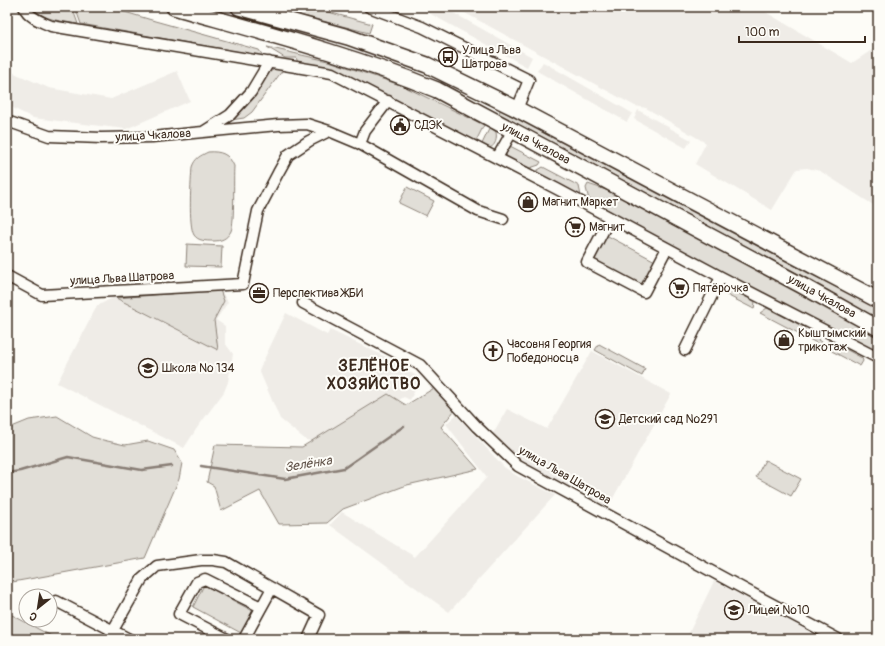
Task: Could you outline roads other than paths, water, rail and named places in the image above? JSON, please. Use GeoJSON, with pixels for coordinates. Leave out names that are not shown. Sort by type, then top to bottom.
{"type":"FeatureCollection","features":[{"type":"Feature","properties":{"kind":"main road","name":"улица Чкалова"},"geometry":{"type":"LineString","coordinates":[[174,7],[347,57],[401,75],[437,90],[795,281],[878,328]]}},
{"type":"Feature","properties":{"kind":"main road","name":"улица Чкалова"},"geometry":{"type":"LineString","coordinates":[[239,7],[348,37],[427,65],[517,109],[878,300]]}},
{"type":"Feature","properties":{"kind":"street"},"geometry":{"type":"LineString","coordinates":[[24,7],[26,12],[51,26],[332,72],[557,188],[721,277],[878,358]]}},
{"type":"Feature","properties":{"kind":"street"},"geometry":{"type":"LineString","coordinates":[[369,7],[422,27],[529,80],[517,109]]}},
{"type":"Feature","properties":{"kind":"street","name":"улица Чкалова"},"geometry":{"type":"LineString","coordinates":[[7,121],[49,136],[101,138],[152,137],[204,132],[230,115],[251,92],[269,62]]}},
{"type":"Feature","properties":{"kind":"street"},"geometry":{"type":"LineString","coordinates":[[360,144],[365,131],[388,101]]}},
{"type":"Feature","properties":{"kind":"street"},"geometry":{"type":"LineString","coordinates":[[204,132],[278,125],[307,124],[329,131],[360,144],[478,211],[503,219]]}},
{"type":"Feature","properties":{"kind":"street"},"geometry":{"type":"LineString","coordinates":[[497,158],[513,130]]}},
{"type":"Feature","properties":{"kind":"street","name":"улица Льва Шатрова"},"geometry":{"type":"LineString","coordinates":[[7,276],[42,296],[243,284],[258,211],[288,155],[308,141],[329,131]]}},
{"type":"Feature","properties":{"kind":"street"},"geometry":{"type":"LineString","coordinates":[[610,218],[587,262],[644,292],[667,248]]}},
{"type":"Feature","properties":{"kind":"street"},"geometry":{"type":"LineString","coordinates":[[685,350],[721,277]]}},
{"type":"Feature","properties":{"kind":"street","name":"улица Льва Шатрова"},"geometry":{"type":"LineString","coordinates":[[303,303],[420,365],[478,427],[518,466],[744,590],[838,639]]}},
{"type":"Feature","properties":{"kind":"street"},"geometry":{"type":"LineString","coordinates":[[110,635],[142,579],[157,566],[213,560],[226,562],[319,615],[308,639]]}},
{"type":"Feature","properties":{"kind":"street"},"geometry":{"type":"LineString","coordinates":[[227,639],[180,614],[197,582],[205,578],[261,607]]}},
{"type":"Feature","properties":{"kind":"street"},"geometry":{"type":"LineString","coordinates":[[244,639],[272,588]]}},
{"type":"Feature","properties":{"kind":"street"},"geometry":{"type":"LineString","coordinates":[[58,602],[110,635],[128,639]]}},
{"type":"Feature","properties":{"kind":"waterway","name":"Зелёнка"},"geometry":{"type":"LineString","coordinates":[[201,466],[285,479],[344,468],[404,426]]}},
{"type":"Feature","properties":{"kind":"waterway","name":"Зелёнка"},"geometry":{"type":"LineString","coordinates":[[7,473],[20,471],[68,457],[142,470],[172,466]]}},
{"type":"Feature","properties":{"kind":"place","name":"Улица Льва Шатрова"},"geometry":{"type":"Point","coordinates":[448,57]}},
{"type":"Feature","properties":{"kind":"place","name":"СДЭК"},"geometry":{"type":"Point","coordinates":[400,125]}},
{"type":"Feature","properties":{"kind":"place","name":"Магнит Маркет"},"geometry":{"type":"Point","coordinates":[528,202]}},
{"type":"Feature","properties":{"kind":"place","name":"Магнит"},"geometry":{"type":"Point","coordinates":[575,227]}},
{"type":"Feature","properties":{"kind":"place","name":"Пятёрочка"},"geometry":{"type":"Point","coordinates":[679,288]}},
{"type":"Feature","properties":{"kind":"place","name":"Перспектива ЖБИ"},"geometry":{"type":"Point","coordinates":[259,293]}},
{"type":"Feature","properties":{"kind":"place","name":"Кыштымский трикотаж"},"geometry":{"type":"Point","coordinates":[784,340]}},
{"type":"Feature","properties":{"kind":"place","name":"Часовня Георгия Победоносца"},"geometry":{"type":"Point","coordinates":[493,351]}},
{"type":"Feature","properties":{"kind":"place","name":"Школа № 134"},"geometry":{"type":"Point","coordinates":[148,368]}},
{"type":"Feature","properties":{"kind":"place","name":"Детский сад №291"},"geometry":{"type":"Point","coordinates":[605,419]}},
{"type":"Feature","properties":{"kind":"place","name":"Лицей №10"},"geometry":{"type":"Point","coordinates":[734,610]}},
{"type":"Feature","properties":{"kind":"district","name":"ЗЕЛЁНОЕ ХОЗЯЙСТВО"},"geometry":{"type":"Point","coordinates":[374,374]}}]}
